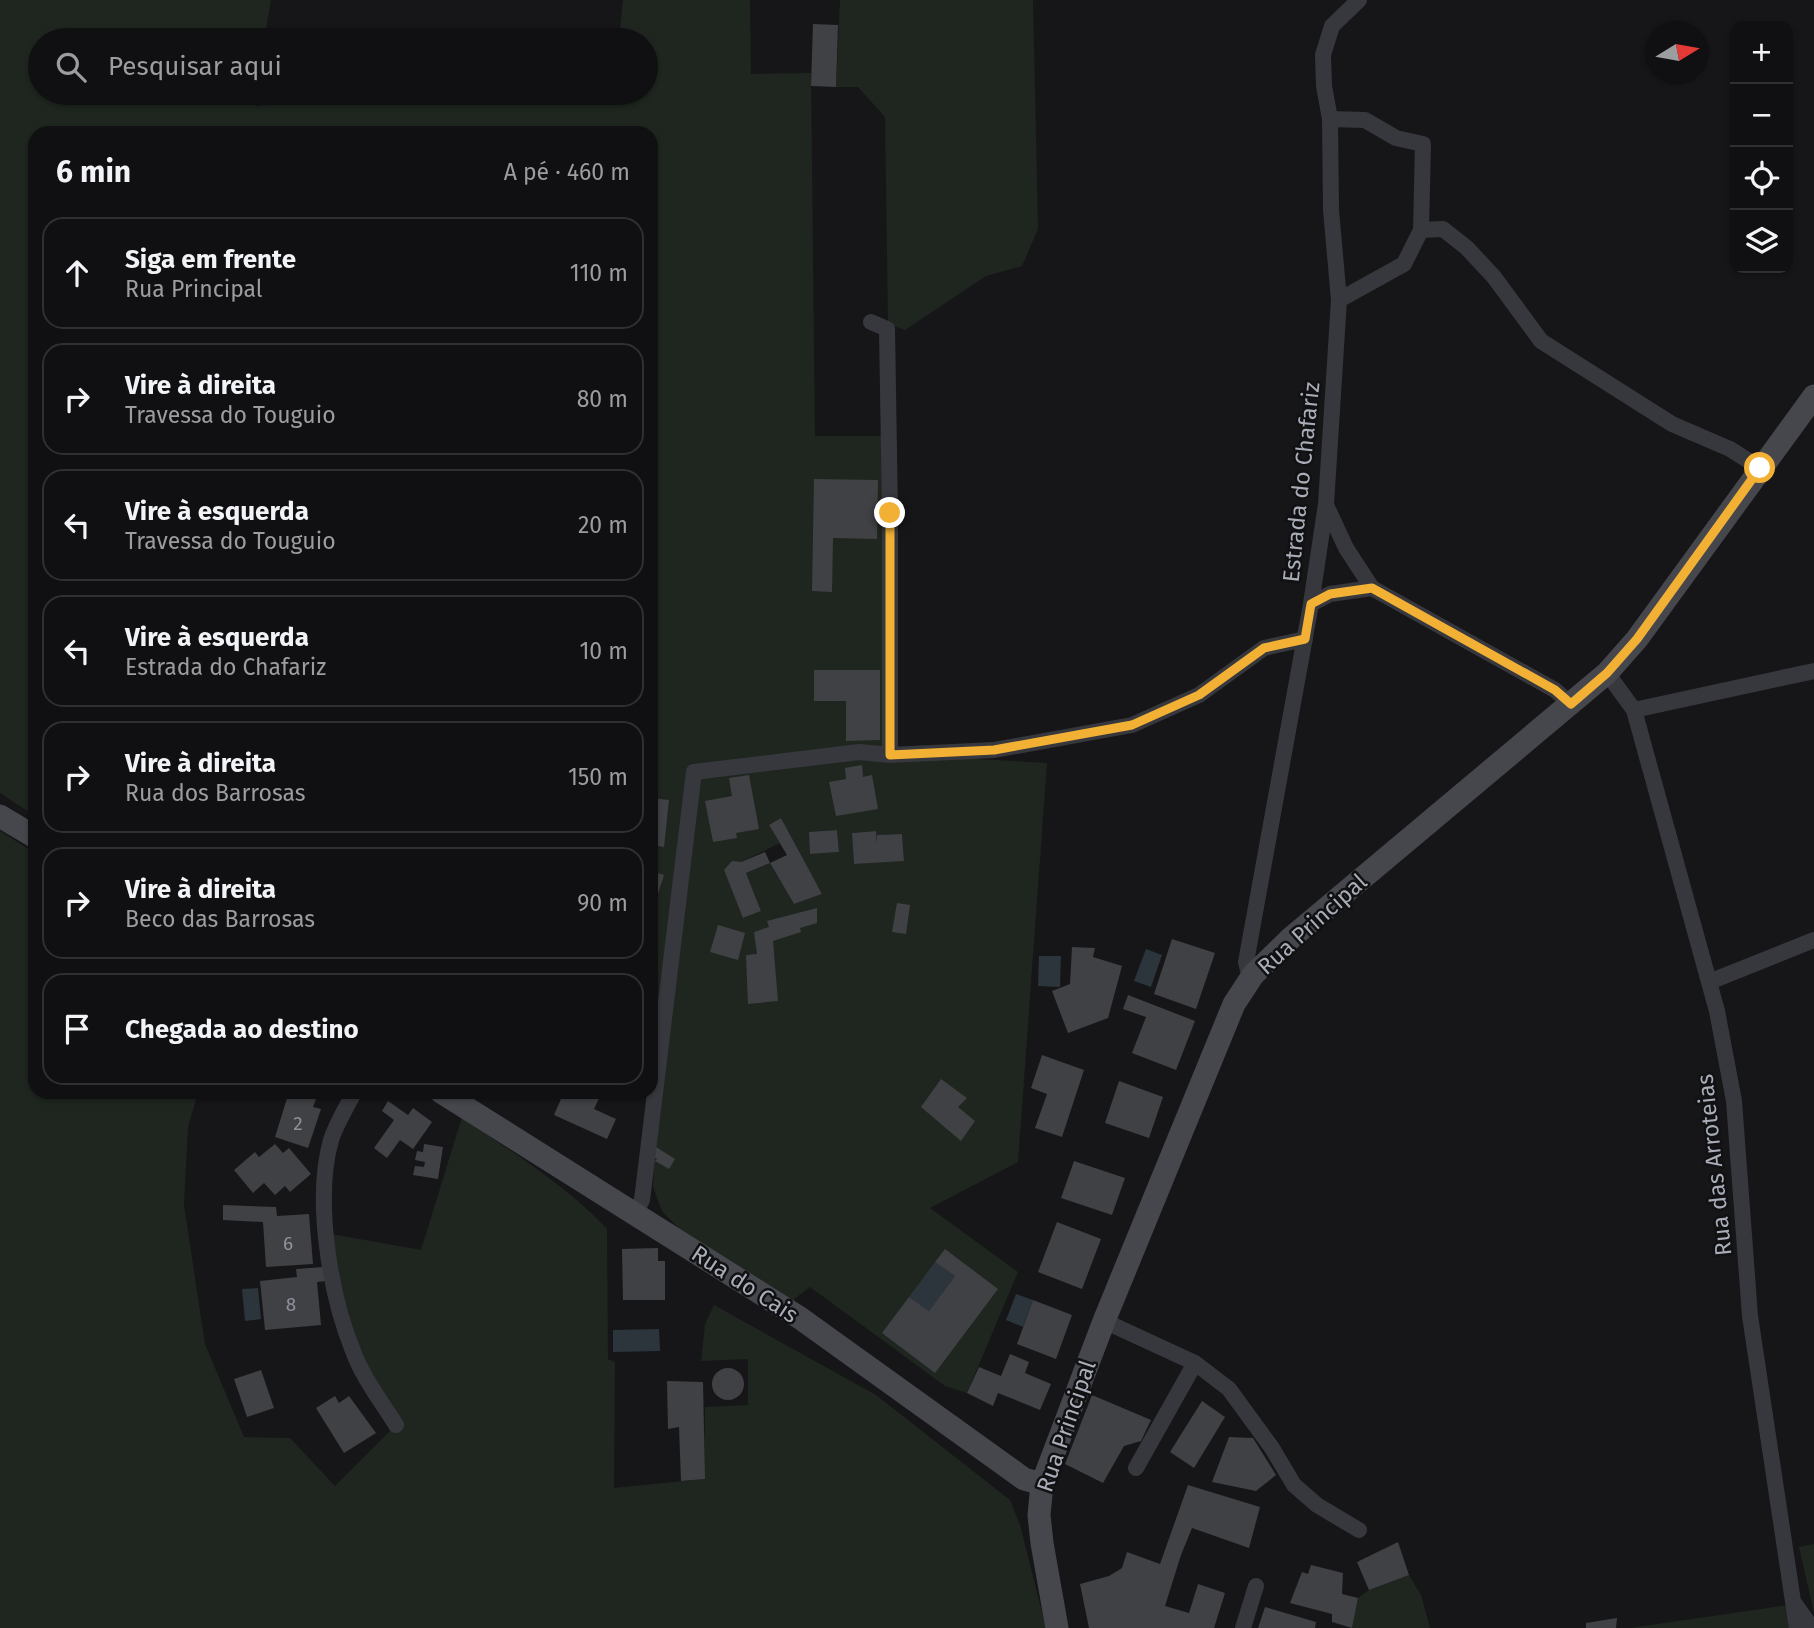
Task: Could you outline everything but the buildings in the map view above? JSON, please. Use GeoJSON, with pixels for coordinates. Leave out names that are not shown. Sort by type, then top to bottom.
{"type":"FeatureCollection","features":[{"type":"Feature","properties":{"kind":"street","name":"Estrada do Chafariz"},"geometry":{"type":"LineString","coordinates":[[1253,975],[1246,962],[1305,639],[1326,504],[1339,300],[1331,209],[1330,119],[1324,86],[1323,55],[1332,26],[1359,0]]}},
{"type":"Feature","properties":{"kind":"street"},"geometry":{"type":"LineString","coordinates":[[1330,119],[1365,120],[1396,138],[1423,144],[1421,230],[1404,264],[1339,300]]}},
{"type":"Feature","properties":{"kind":"street"},"geometry":{"type":"LineString","coordinates":[[1421,230],[1443,229],[1467,248],[1494,277],[1541,341],[1672,424],[1730,449],[1760,468]]}},
{"type":"Feature","properties":{"kind":"street"},"geometry":{"type":"LineString","coordinates":[[871,322],[887,329],[890,755]]}},
{"type":"Feature","properties":{"kind":"street","name":"Rua Principal"},"geometry":{"type":"LineString","coordinates":[[1057,1628],[1039,1515],[1042,1484],[1104,1321],[1219,1035],[1234,1004],[1253,975],[1291,939],[1607,673],[1637,639],[1760,468],[1810,409]]}},
{"type":"Feature","properties":{"kind":"street"},"geometry":{"type":"LineString","coordinates":[[1326,504],[1346,548],[1372,588],[1555,690],[1571,704]]}},
{"type":"Feature","properties":{"kind":"street"},"geometry":{"type":"LineString","coordinates":[[1311,604],[1330,594],[1372,588]]}},
{"type":"Feature","properties":{"kind":"street"},"geometry":{"type":"LineString","coordinates":[[658,1068],[694,772],[859,752],[890,755],[994,750],[1132,725],[1199,695],[1264,648],[1305,639]]}},
{"type":"Feature","properties":{"kind":"street"},"geometry":{"type":"LineString","coordinates":[[1634,710],[1814,671]]}},
{"type":"Feature","properties":{"kind":"street","name":"Rua das Arroteias"},"geometry":{"type":"LineString","coordinates":[[1607,673],[1634,710],[1709,982],[1734,1101],[1750,1316],[1797,1628]]}},
{"type":"Feature","properties":{"kind":"street"},"geometry":{"type":"LineString","coordinates":[[0,816],[28,833]]}},
{"type":"Feature","properties":{"kind":"street"},"geometry":{"type":"LineString","coordinates":[[1709,982],[1814,940]]}},
{"type":"Feature","properties":{"kind":"street"},"geometry":{"type":"LineString","coordinates":[[351,1099],[331,1140],[325,1183],[326,1233],[334,1289],[353,1351],[368,1382],[396,1425]]}},
{"type":"Feature","properties":{"kind":"street","name":"Rua do Cais"},"geometry":{"type":"LineString","coordinates":[[452,1099],[800,1318],[1024,1479],[1042,1484]]}},
{"type":"Feature","properties":{"kind":"street"},"geometry":{"type":"LineString","coordinates":[[635,1213],[642,1200],[654,1099]]}},
{"type":"Feature","properties":{"kind":"street"},"geometry":{"type":"LineString","coordinates":[[1104,1321],[1195,1363],[1228,1389],[1272,1448],[1294,1485],[1317,1505],[1359,1530]]}},
{"type":"Feature","properties":{"kind":"street"},"geometry":{"type":"LineString","coordinates":[[1136,1468],[1195,1363]]}},
{"type":"Feature","properties":{"kind":"street"},"geometry":{"type":"LineString","coordinates":[[1243,1628],[1256,1586]]}},
{"type":"Feature","properties":{"kind":"street"},"geometry":{"type":"LineString","coordinates":[[1793,1601],[1812,1628]]}},
{"type":"Feature","properties":{"kind":"shaded area"},"geometry":{"type":"Polygon","coordinates":[[[0,0],[271,0],[266,28],[28,28],[28,105],[256,106],[658,105],[658,28],[620,28],[623,0],[750,0],[751,74],[811,73],[815,436],[889,436],[890,754],[1047,763],[1018,1162],[930,1208],[1018,1272],[967,1393],[945,1386],[810,1287],[793,1300],[682,1232],[662,1211],[653,1187],[660,1049],[658,126],[28,126],[28,811],[0,793],[0,0]],[[781,818],[769,825],[780,843],[724,870],[744,918],[761,911],[746,873],[770,863],[794,904],[822,894],[781,818]],[[837,830],[810,832],[810,854],[839,852],[837,830]],[[875,831],[852,833],[854,864],[904,860],[902,834],[877,835],[875,831]]]}},
{"type":"Feature","properties":{"kind":"shaded area"},"geometry":{"type":"Polygon","coordinates":[[[840,0],[1033,0],[1038,229],[1022,266],[986,276],[905,330],[888,324],[885,117],[858,87],[836,87],[840,0]]]}},
{"type":"Feature","properties":{"kind":"shaded area"},"geometry":{"type":"Polygon","coordinates":[[[0,831],[28,849],[28,1099],[196,1099],[188,1127],[184,1205],[205,1344],[244,1437],[290,1438],[335,1486],[396,1425],[368,1382],[326,1233],[421,1250],[462,1117],[556,1183],[607,1229],[608,1359],[615,1362],[614,1488],[704,1479],[705,1407],[748,1405],[748,1359],[701,1361],[705,1324],[714,1305],[876,1395],[1010,1500],[1020,1525],[1046,1628],[0,1628],[0,831]]]}},
{"type":"Feature","properties":{"kind":"shaded area"},"geometry":{"type":"Polygon","coordinates":[[[1146,949],[1162,955],[1151,987],[1134,981],[1146,949]]]}},
{"type":"Feature","properties":{"kind":"shaded area"},"geometry":{"type":"Polygon","coordinates":[[[1039,956],[1061,956],[1060,987],[1038,986],[1039,956]]]}},
{"type":"Feature","properties":{"kind":"shaded area"},"geometry":{"type":"Polygon","coordinates":[[[935,1262],[955,1276],[929,1311],[909,1297],[935,1262]]]}},
{"type":"Feature","properties":{"kind":"shaded area"},"geometry":{"type":"Polygon","coordinates":[[[258,1288],[261,1319],[245,1321],[242,1289],[258,1288]]]}},
{"type":"Feature","properties":{"kind":"shaded area"},"geometry":{"type":"Polygon","coordinates":[[[1016,1294],[1033,1300],[1023,1327],[1006,1320],[1016,1294]]]}},
{"type":"Feature","properties":{"kind":"shaded area"},"geometry":{"type":"Polygon","coordinates":[[[659,1329],[660,1351],[613,1352],[613,1330],[659,1329]]]}},
{"type":"Feature","properties":{"kind":"shaded area"},"geometry":{"type":"Polygon","coordinates":[[[1814,1544],[1814,1613],[1799,1547],[1814,1544]]]}},
{"type":"Feature","properties":{"kind":"shaded area"},"geometry":{"type":"Polygon","coordinates":[[[1409,1575],[1421,1595],[1430,1628],[1352,1628],[1358,1598],[1369,1590],[1409,1575]]]}},
{"type":"Feature","properties":{"kind":"shaded area"},"geometry":{"type":"Polygon","coordinates":[[[1795,1604],[1798,1628],[1630,1628],[1795,1604]]]}},
{"type":"Feature","properties":{"kind":"route"},"geometry":{"type":"LineString","coordinates":[[890,513],[890,755],[994,750],[1132,725],[1199,695],[1264,648],[1305,639],[1311,604],[1330,594],[1372,588],[1555,690],[1571,704],[1607,673],[1637,639],[1760,468]]}}]}
